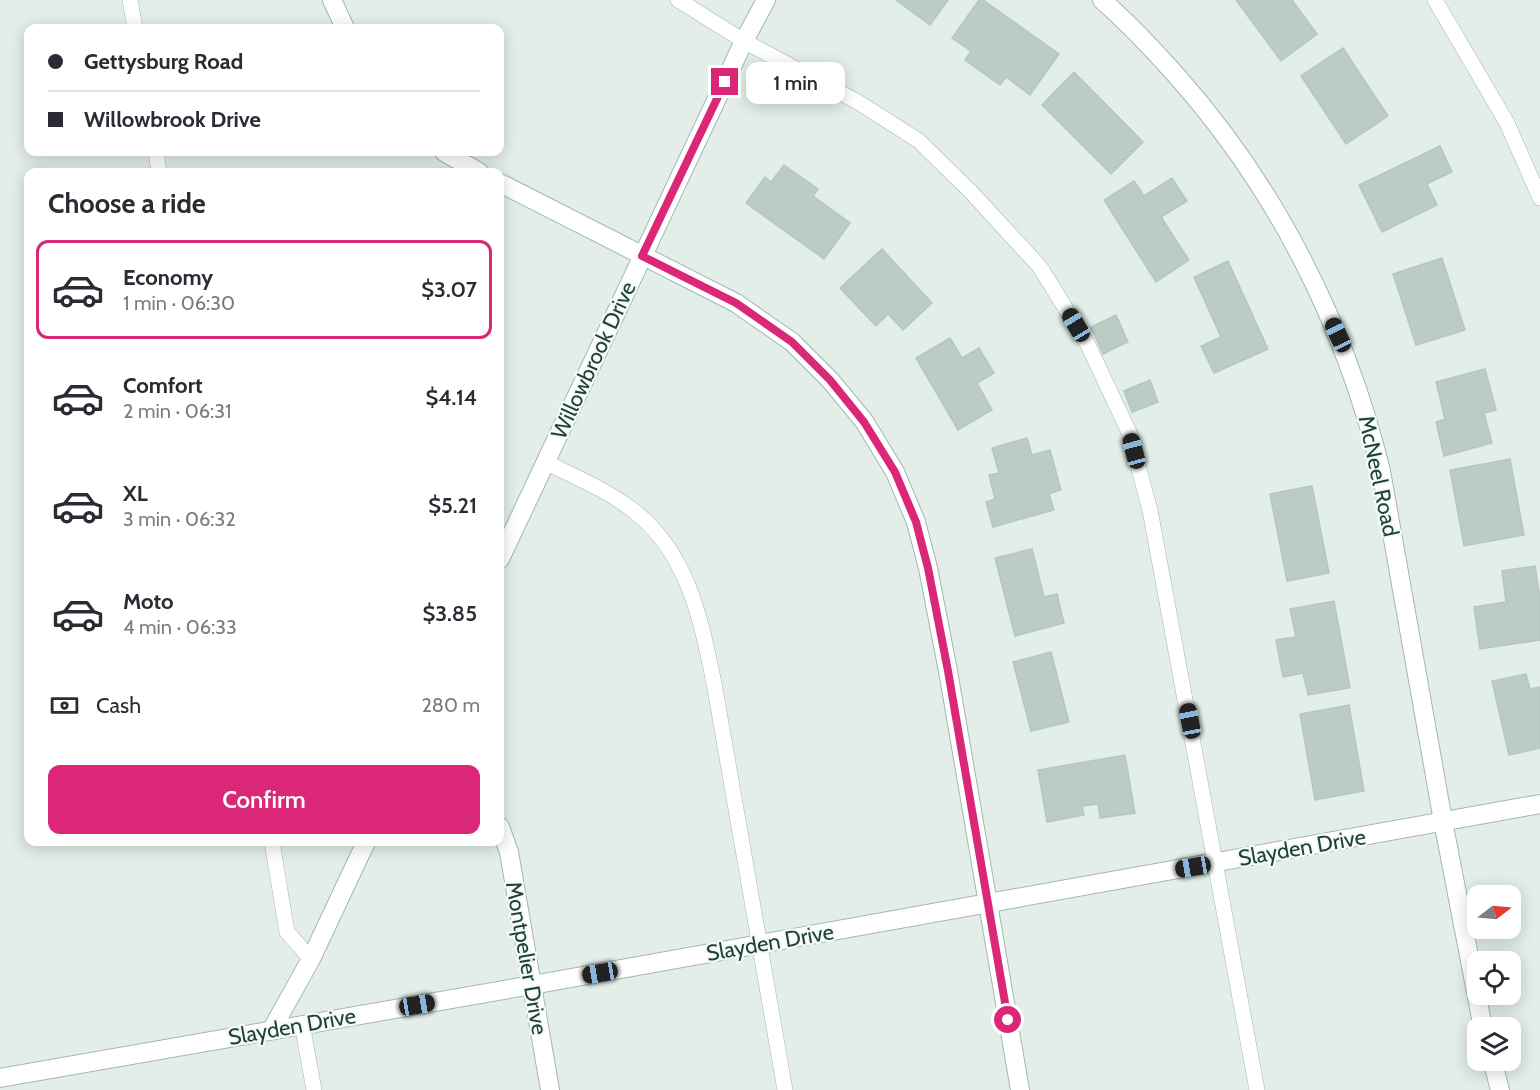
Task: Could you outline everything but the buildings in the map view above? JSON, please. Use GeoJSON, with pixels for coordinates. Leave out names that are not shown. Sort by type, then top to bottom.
{"type":"FeatureCollection","features":[{"type":"Feature","properties":{"kind":"street"},"geometry":{"type":"LineString","coordinates":[[332,0],[343,24]]}},
{"type":"Feature","properties":{"kind":"street","name":"Willowbrook Drive"},"geometry":{"type":"LineString","coordinates":[[504,550],[744,41],[766,0]]}},
{"type":"Feature","properties":{"kind":"street","name":"McNeel Road"},"geometry":{"type":"LineString","coordinates":[[1102,0],[1148,43],[1208,111],[1254,175],[1305,262],[1338,335],[1369,421],[1381,471],[1443,821],[1481,1017]]}},
{"type":"Feature","properties":{"kind":"street"},"geometry":{"type":"LineString","coordinates":[[451,156],[472,168]]}},
{"type":"Feature","properties":{"kind":"street"},"geometry":{"type":"LineString","coordinates":[[504,185],[736,303],[792,342],[830,380],[864,422],[895,472],[916,522],[928,568],[950,682],[1020,1090]]}},
{"type":"Feature","properties":{"kind":"street","name":"Slayden Drive"},"geometry":{"type":"LineString","coordinates":[[0,1078],[1540,804]]}},
{"type":"Feature","properties":{"kind":"street","name":"Montpelier Drive"},"geometry":{"type":"LineString","coordinates":[[504,838],[509,852],[550,1090]]}},
{"type":"Feature","properties":{"kind":"street"},"geometry":{"type":"LineString","coordinates":[[272,1029],[311,959],[364,846]]}},
{"type":"Feature","properties":{"kind":"street"},"geometry":{"type":"LineString","coordinates":[[1495,1071],[1500,1090]]}},
{"type":"Feature","properties":{"kind":"lane"},"geometry":{"type":"LineString","coordinates":[[130,0],[134,24]]}},
{"type":"Feature","properties":{"kind":"lane"},"geometry":{"type":"LineString","coordinates":[[678,0],[744,41],[858,102],[919,141],[971,192],[1040,267],[1088,345],[1129,432],[1150,510],[1257,1090]]}},
{"type":"Feature","properties":{"kind":"lane"},"geometry":{"type":"LineString","coordinates":[[1435,0],[1507,123],[1540,198]]}},
{"type":"Feature","properties":{"kind":"lane"},"geometry":{"type":"LineString","coordinates":[[545,462],[594,485],[634,511],[663,538],[684,573],[703,627],[785,1090]]}},
{"type":"Feature","properties":{"kind":"lane"},"geometry":{"type":"LineString","coordinates":[[273,846],[287,932],[311,959]]}},
{"type":"Feature","properties":{"kind":"lane"},"geometry":{"type":"LineString","coordinates":[[302,1024],[314,1090]]}},
{"type":"Feature","properties":{"kind":"route"},"geometry":{"type":"LineString","coordinates":[[725,82],[642,256],[736,303],[792,342],[830,380],[864,422],[895,472],[916,522],[928,568],[1008,1020]]}}]}
